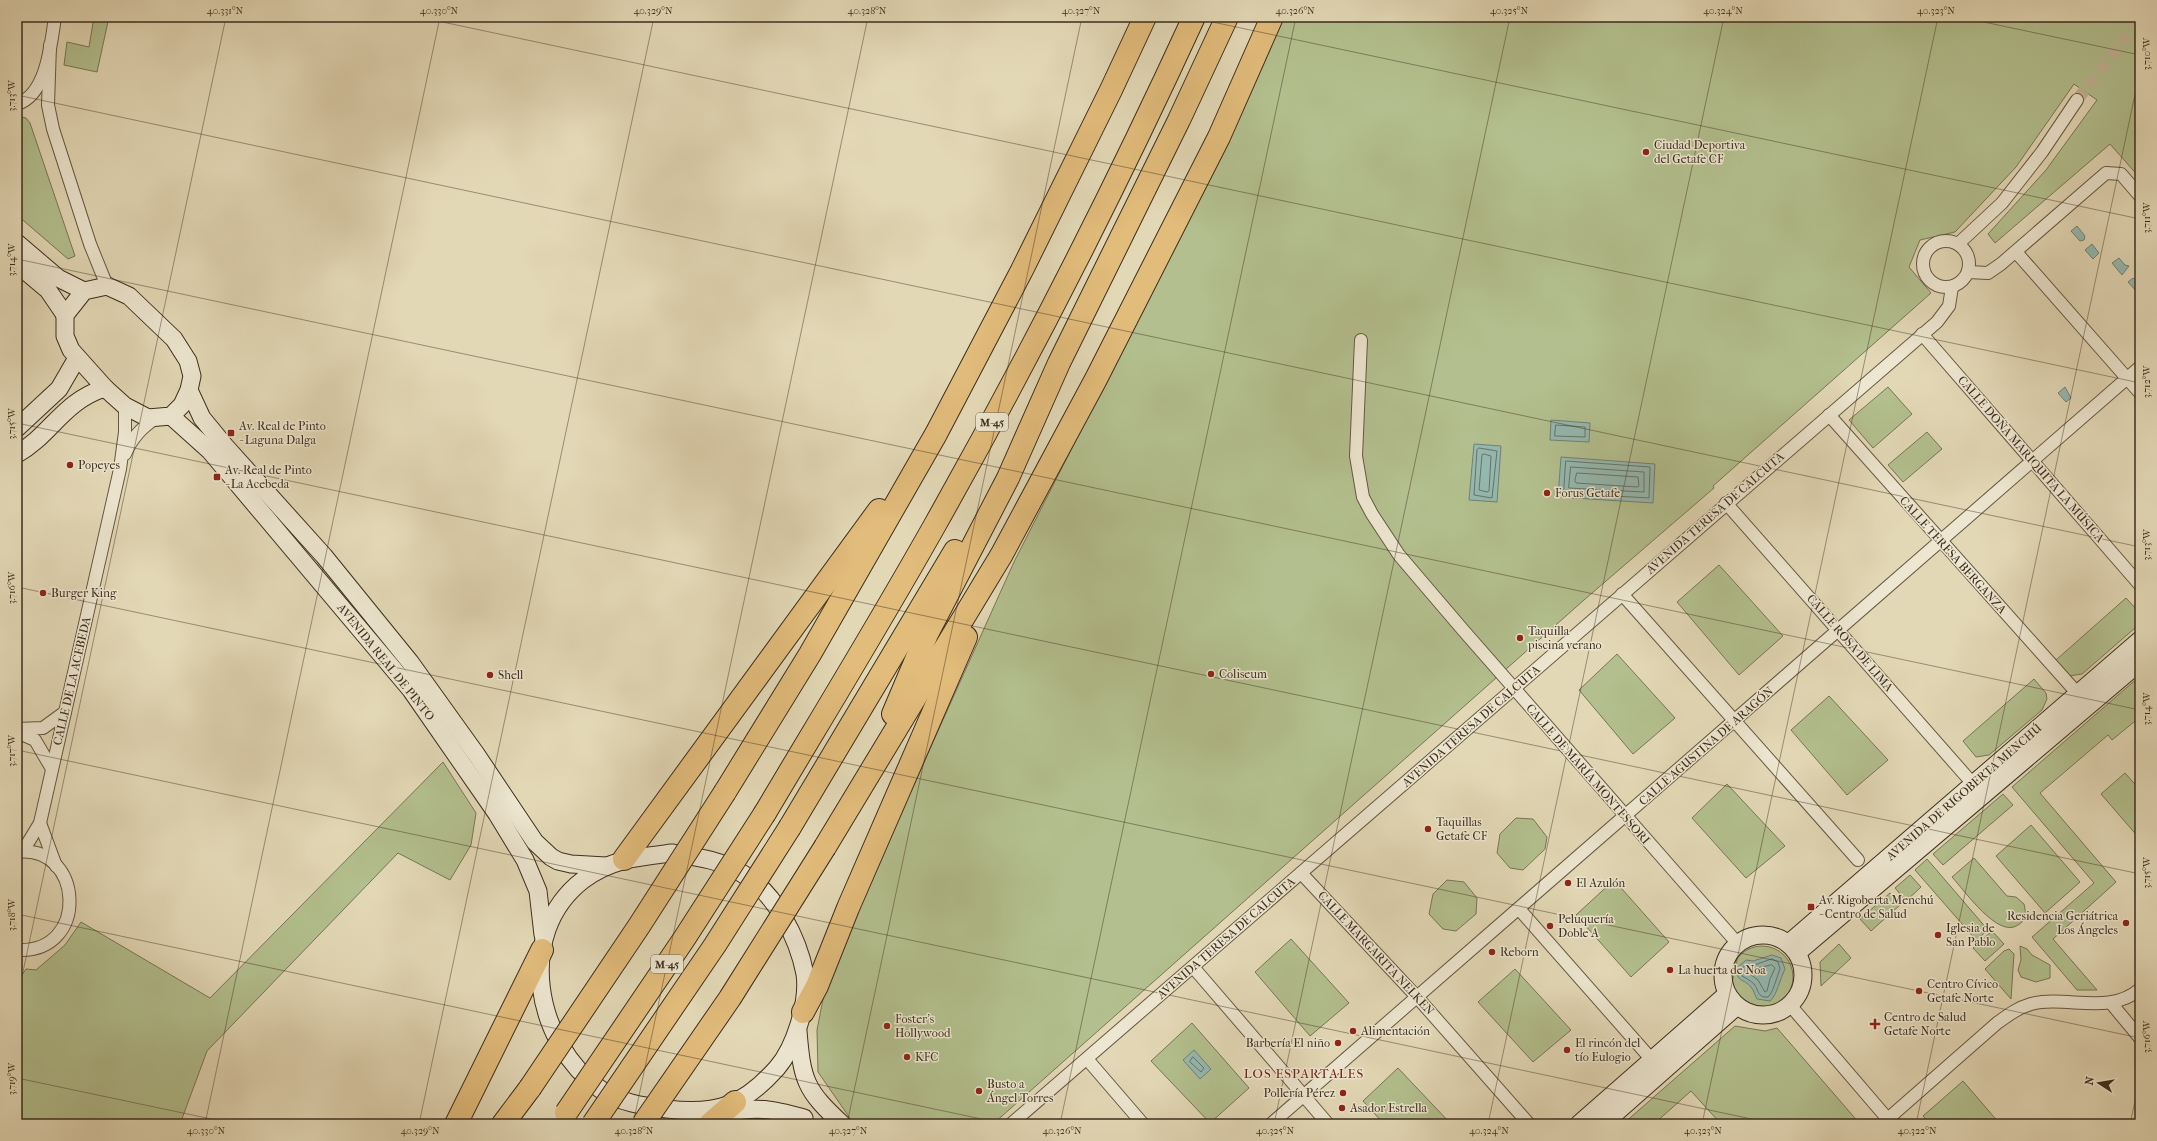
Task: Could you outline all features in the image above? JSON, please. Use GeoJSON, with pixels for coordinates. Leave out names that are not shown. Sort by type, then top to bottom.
{"type":"FeatureCollection","features":[{"type":"Feature","properties":{"kind":"highway"},"geometry":{"type":"LineString","coordinates":[[503,1124],[530,1088],[639,926],[725,792],[810,654],[936,434],[956,396],[1022,270],[1111,90],[1145,17]]}},
{"type":"Feature","properties":{"kind":"highway","name":"M-45"},"geometry":{"type":"LineString","coordinates":[[562,1118],[684,939],[765,813],[935,525],[1028,355],[1148,117],[1194,17]]}},
{"type":"Feature","properties":{"kind":"highway","name":"M-45"},"geometry":{"type":"LineString","coordinates":[[593,1124],[715,945],[790,826],[963,537],[1059,363],[1179,120],[1227,17]]}},
{"type":"Feature","properties":{"kind":"highway"},"geometry":{"type":"LineString","coordinates":[[643,1124],[730,998],[860,792],[1002,554],[1096,379],[1219,137],[1272,17]]}},
{"type":"Feature","properties":{"kind":"highway"},"geometry":{"type":"LineString","coordinates":[[860,792],[927,634],[1008,478],[1059,363]]}},
{"type":"Feature","properties":{"kind":"highway"},"geometry":{"type":"LineString","coordinates":[[615,863],[887,500],[956,396]]}},
{"type":"Feature","properties":{"kind":"highway"},"geometry":{"type":"LineString","coordinates":[[800,1021],[817,986],[848,908],[1002,554]]}},
{"type":"Feature","properties":{"kind":"highway"},"geometry":{"type":"LineString","coordinates":[[456,1124],[543,946]]}},
{"type":"Feature","properties":{"kind":"main road"},"geometry":{"type":"LineString","coordinates":[[17,243],[58,278],[84,291],[107,286],[130,296],[174,339],[188,361],[192,376],[189,390],[182,405],[163,417],[148,418],[125,406],[105,388],[70,350],[65,336],[66,314],[84,291]]}},
{"type":"Feature","properties":{"kind":"main road"},"geometry":{"type":"LineString","coordinates":[[17,264],[48,290],[66,314]]}},
{"type":"Feature","properties":{"kind":"main road"},"geometry":{"type":"LineString","coordinates":[[17,428],[59,390],[77,358]]}},
{"type":"Feature","properties":{"kind":"main road"},"geometry":{"type":"LineString","coordinates":[[17,454],[75,402],[91,392],[105,388]]}},
{"type":"Feature","properties":{"kind":"main road","name":"AVENIDA REAL DE PINTO"},"geometry":{"type":"LineString","coordinates":[[189,390],[202,418],[224,446],[324,556],[405,655],[442,704],[535,842],[551,857],[558,861],[571,864],[615,863]]}},
{"type":"Feature","properties":{"kind":"main road","name":"AVENIDA REAL DE PINTO"},"geometry":{"type":"LineString","coordinates":[[163,417],[210,451],[411,690],[433,719],[497,814],[525,860],[538,891],[543,946]]}},
{"type":"Feature","properties":{"kind":"main road","name":"AVENIDA DE RIGOBERTA MENCHÚ"},"geometry":{"type":"LineString","coordinates":[[1792,948],[1973,784],[2140,640]]}},
{"type":"Feature","properties":{"kind":"main road","name":"AVENIDA DE RIGOBERTA MENCHÚ"},"geometry":{"type":"LineString","coordinates":[[1792,948],[2140,662]]}},
{"type":"Feature","properties":{"kind":"main road"},"geometry":{"type":"LineString","coordinates":[[808,1121],[759,1108],[680,1111],[635,1105],[600,1089],[571,1061],[549,1021],[540,990],[540,963],[543,946],[554,914],[567,895],[583,880],[615,863],[672,853],[709,858],[744,874],[769,897],[792,934],[805,976],[800,1021],[800,1064],[804,1078],[814,1097],[842,1124]]}},
{"type":"Feature","properties":{"kind":"main road"},"geometry":{"type":"LineString","coordinates":[[1765,935],[1776,937],[1792,948],[1801,963],[1802,980],[1797,996],[1790,1005],[1780,1012],[1770,1015],[1758,1015],[1747,1012],[1732,1000],[1722,977],[1723,966],[1727,956],[1738,944],[1753,936],[1765,935]]}},
{"type":"Feature","properties":{"kind":"main road"},"geometry":{"type":"LineString","coordinates":[[1579,1124],[1652,1060],[1732,1000]]}},
{"type":"Feature","properties":{"kind":"main road"},"geometry":{"type":"LineString","coordinates":[[1603,1124],[1732,1000]]}},
{"type":"Feature","properties":{"kind":"main road"},"geometry":{"type":"LineString","coordinates":[[729,1109],[778,1066],[800,1021]]}},
{"type":"Feature","properties":{"kind":"main road"},"geometry":{"type":"LineString","coordinates":[[729,1109],[785,1102],[808,1121]]}},
{"type":"Feature","properties":{"kind":"street"},"geometry":{"type":"LineString","coordinates":[[17,104],[31,96],[41,80],[55,17]]}},
{"type":"Feature","properties":{"kind":"street"},"geometry":{"type":"LineString","coordinates":[[50,45],[48,105],[53,129],[90,244],[107,286]]}},
{"type":"Feature","properties":{"kind":"street"},"geometry":{"type":"LineString","coordinates":[[1958,244],[2002,203],[2042,152],[2077,100]]}},
{"type":"Feature","properties":{"kind":"street"},"geometry":{"type":"LineString","coordinates":[[1968,272],[1988,273],[2016,252],[2106,173],[2121,174],[2140,196]]}},
{"type":"Feature","properties":{"kind":"street"},"geometry":{"type":"LineString","coordinates":[[1951,241],[1958,244],[1968,256],[1968,272],[1964,278],[1952,286],[1937,286],[1931,282],[1923,269],[1923,261],[1930,248],[1936,243],[1951,241]]}},
{"type":"Feature","properties":{"kind":"street"},"geometry":{"type":"LineString","coordinates":[[2016,252],[2140,393]]}},
{"type":"Feature","properties":{"kind":"street","name":"AVENIDA TERESA DE CALCUTA"},"geometry":{"type":"LineString","coordinates":[[1010,1124],[1087,1059],[1726,503],[1937,322],[1949,306],[1952,286]]}},
{"type":"Feature","properties":{"kind":"street","name":"CALLE DOÑA MARIQUITA LA MÚSICA"},"geometry":{"type":"LineString","coordinates":[[1922,334],[2140,585]]}},
{"type":"Feature","properties":{"kind":"street","name":"CALLE DE MARÍA MONTESSORI"},"geometry":{"type":"LineString","coordinates":[[1360,340],[1356,456],[1364,497],[1372,514],[1399,555],[1625,817],[1738,944]]}},
{"type":"Feature","properties":{"kind":"street","name":"CALLE AGUSTINA DE ARAGÓN"},"geometry":{"type":"LineString","coordinates":[[1271,1124],[1941,542],[2140,367]]}},
{"type":"Feature","properties":{"kind":"street","name":"CALLE DE LA ACEBEDA"},"geometry":{"type":"LineString","coordinates":[[20,852],[40,822],[120,469],[125,432],[125,406]]}},
{"type":"Feature","properties":{"kind":"street","name":"CALLE TERESA BERGANZA"},"geometry":{"type":"LineString","coordinates":[[1829,415],[2078,694]]}},
{"type":"Feature","properties":{"kind":"street","name":"CALLE DE LA ACEBEDA"},"geometry":{"type":"LineString","coordinates":[[120,469],[133,439],[141,428],[163,417]]}},
{"type":"Feature","properties":{"kind":"street","name":"CALLE ROSA DE LIMA"},"geometry":{"type":"LineString","coordinates":[[1726,503],[1973,784]]}},
{"type":"Feature","properties":{"kind":"street"},"geometry":{"type":"LineString","coordinates":[[1622,594],[1858,860]]}},
{"type":"Feature","properties":{"kind":"street"},"geometry":{"type":"LineString","coordinates":[[17,731],[42,728],[65,712]]}},
{"type":"Feature","properties":{"kind":"street"},"geometry":{"type":"LineString","coordinates":[[17,731],[34,740],[52,769]]}},
{"type":"Feature","properties":{"kind":"street"},"geometry":{"type":"LineString","coordinates":[[17,959],[56,937],[64,928],[69,915],[71,901],[69,888],[64,876],[56,866],[40,822]]}},
{"type":"Feature","properties":{"kind":"street"},"geometry":{"type":"LineString","coordinates":[[20,852],[35,854],[56,866]]}},
{"type":"Feature","properties":{"kind":"street","name":"CALLE MARGARITA NELKEN"},"geometry":{"type":"LineString","coordinates":[[1301,873],[1417,997],[1529,1124]]}},
{"type":"Feature","properties":{"kind":"street"},"geometry":{"type":"LineString","coordinates":[[1519,909],[1652,1060]]}},
{"type":"Feature","properties":{"kind":"street"},"geometry":{"type":"LineString","coordinates":[[17,950],[34,949]]}},
{"type":"Feature","properties":{"kind":"street"},"geometry":{"type":"LineString","coordinates":[[1193,967],[1328,1124]]}},
{"type":"Feature","properties":{"kind":"street"},"geometry":{"type":"LineString","coordinates":[[1790,1005],[1887,1122],[1996,1024],[2013,1011],[2030,1004],[2042,1003],[2111,1003],[2132,996],[2140,990]]}},
{"type":"Feature","properties":{"kind":"street"},"geometry":{"type":"LineString","coordinates":[[2111,1003],[2140,1038]]}},
{"type":"Feature","properties":{"kind":"street"},"geometry":{"type":"LineString","coordinates":[[1087,1059],[1143,1124]]}},
{"type":"Feature","properties":{"kind":"green space"},"geometry":{"type":"Polygon","coordinates":[[[94,17],[109,17],[97,72],[64,65],[67,42],[89,47],[94,17]]]}},
{"type":"Feature","properties":{"kind":"green space"},"geometry":{"type":"Polygon","coordinates":[[[1278,17],[2125,17],[2140,23],[2140,178],[2110,144],[1995,243],[1988,234],[2046,170],[2097,100],[2074,84],[2016,167],[1955,232],[1920,240],[1909,267],[1931,293],[1713,486],[1714,488],[1584,600],[993,1124],[854,1124],[818,1072],[817,1030],[825,989],[857,911],[1014,562],[1105,383],[1278,17]]]}},
{"type":"Feature","properties":{"kind":"green space"},"geometry":{"type":"Polygon","coordinates":[[[17,116],[26,118],[30,123],[75,256],[68,259],[17,215],[17,116]]]}},
{"type":"Feature","properties":{"kind":"green space"},"geometry":{"type":"Polygon","coordinates":[[[1888,387],[1912,414],[1873,448],[1849,420],[1888,387]]]}},
{"type":"Feature","properties":{"kind":"green space"},"geometry":{"type":"Polygon","coordinates":[[[1927,432],[1942,449],[1903,482],[1888,465],[1927,432]]]}},
{"type":"Feature","properties":{"kind":"green space"},"geometry":{"type":"Polygon","coordinates":[[[1719,565],[1783,636],[1739,675],[1677,602],[1719,565]]]}},
{"type":"Feature","properties":{"kind":"green space"},"geometry":{"type":"Polygon","coordinates":[[[2126,598],[2139,612],[2140,618],[2135,628],[2082,674],[2069,676],[2056,660],[2126,598]]]}},
{"type":"Feature","properties":{"kind":"green space"},"geometry":{"type":"Polygon","coordinates":[[[1617,654],[1675,718],[1633,754],[1579,690],[1617,654]]]}},
{"type":"Feature","properties":{"kind":"green space"},"geometry":{"type":"Polygon","coordinates":[[[2140,676],[2140,717],[2112,740],[2108,735],[2040,793],[2116,882],[2053,939],[2097,990],[2077,990],[2032,937],[2094,883],[2012,787],[2140,676]]]}},
{"type":"Feature","properties":{"kind":"green space"},"geometry":{"type":"Polygon","coordinates":[[[2034,679],[2046,693],[2047,699],[2042,710],[1989,755],[1976,757],[1963,741],[2034,679]]]}},
{"type":"Feature","properties":{"kind":"green space"},"geometry":{"type":"Polygon","coordinates":[[[1829,696],[1888,760],[1847,795],[1791,730],[1829,696]]]}},
{"type":"Feature","properties":{"kind":"green space"},"geometry":{"type":"Polygon","coordinates":[[[443,762],[476,813],[471,845],[450,880],[398,853],[207,1051],[180,1124],[17,1124],[17,982],[26,969],[36,970],[65,945],[81,922],[210,998],[443,762]]]}},
{"type":"Feature","properties":{"kind":"green space"},"geometry":{"type":"Polygon","coordinates":[[[2125,773],[2140,790],[2140,839],[2101,794],[2125,773]]]}},
{"type":"Feature","properties":{"kind":"green space"},"geometry":{"type":"Polygon","coordinates":[[[1727,784],[1785,846],[1746,878],[1692,818],[1727,784]]]}},
{"type":"Feature","properties":{"kind":"green space"},"geometry":{"type":"Polygon","coordinates":[[[2003,794],[2013,805],[1943,865],[1933,854],[2003,794]]]}},
{"type":"Feature","properties":{"kind":"green space"},"geometry":{"type":"Polygon","coordinates":[[[1516,818],[1533,819],[1547,837],[1545,849],[1523,870],[1510,868],[1497,853],[1500,834],[1516,818]]]}},
{"type":"Feature","properties":{"kind":"green space"},"geometry":{"type":"Polygon","coordinates":[[[2031,825],[2080,882],[2045,913],[1996,856],[2031,825]]]}},
{"type":"Feature","properties":{"kind":"green space"},"geometry":{"type":"Polygon","coordinates":[[[1974,858],[2007,896],[2016,897],[2024,904],[2025,916],[2021,923],[2010,928],[1992,920],[1982,912],[1952,877],[1974,858]]]}},
{"type":"Feature","properties":{"kind":"green space"},"geometry":{"type":"Polygon","coordinates":[[[1927,859],[1988,930],[1976,940],[1915,870],[1927,859]]]}},
{"type":"Feature","properties":{"kind":"green space"},"geometry":{"type":"Polygon","coordinates":[[[1910,875],[1921,887],[1906,901],[1895,888],[1910,875]]]}},
{"type":"Feature","properties":{"kind":"green space"},"geometry":{"type":"Polygon","coordinates":[[[1447,880],[1464,882],[1477,898],[1476,914],[1456,931],[1443,929],[1429,914],[1433,894],[1447,880]]]}},
{"type":"Feature","properties":{"kind":"green space"},"geometry":{"type":"Polygon","coordinates":[[[1614,880],[1669,942],[1631,977],[1576,915],[1614,880]]]}},
{"type":"Feature","properties":{"kind":"green space"},"geometry":{"type":"Polygon","coordinates":[[[1890,893],[1900,905],[1871,931],[1860,919],[1890,893]]]}},
{"type":"Feature","properties":{"kind":"green space"},"geometry":{"type":"Polygon","coordinates":[[[1992,931],[2004,944],[1985,961],[1973,948],[1992,931]]]}},
{"type":"Feature","properties":{"kind":"green space"},"geometry":{"type":"Polygon","coordinates":[[[1291,939],[1349,1003],[1310,1036],[1255,972],[1291,939]]]}},
{"type":"Feature","properties":{"kind":"green space"},"geometry":{"type":"Polygon","coordinates":[[[1839,944],[1851,958],[1821,986],[1820,962],[1839,944]]]}},
{"type":"Feature","properties":{"kind":"green space"},"geometry":{"type":"Polygon","coordinates":[[[1756,946],[1768,946],[1784,955],[1791,965],[1793,977],[1791,989],[1784,999],[1768,1008],[1756,1008],[1745,1003],[1736,994],[1731,983],[1731,971],[1736,960],[1745,951],[1756,946]]]}},
{"type":"Feature","properties":{"kind":"green space"},"geometry":{"type":"Polygon","coordinates":[[[2020,946],[2027,949],[2032,955],[2050,965],[2050,978],[2036,982],[2021,977],[2018,970],[2021,960],[2020,946]]]}},
{"type":"Feature","properties":{"kind":"green space"},"geometry":{"type":"Polygon","coordinates":[[[2009,949],[2014,954],[2011,999],[1985,969],[2004,951],[2009,949]]]}},
{"type":"Feature","properties":{"kind":"green space"},"geometry":{"type":"Polygon","coordinates":[[[1515,969],[1571,1030],[1533,1062],[1478,1002],[1515,969]]]}},
{"type":"Feature","properties":{"kind":"green space"},"geometry":{"type":"Polygon","coordinates":[[[1192,1023],[1249,1088],[1210,1123],[1151,1061],[1192,1023]]]}},
{"type":"Feature","properties":{"kind":"green space"},"geometry":{"type":"Polygon","coordinates":[[[1735,1026],[1765,1031],[1777,1028],[1860,1124],[1721,1124],[1691,1091],[1654,1124],[1623,1124],[1735,1026]]]}},
{"type":"Feature","properties":{"kind":"green space"},"geometry":{"type":"Polygon","coordinates":[[[1398,1068],[1451,1124],[1384,1124],[1363,1101],[1398,1068]]]}},
{"type":"Feature","properties":{"kind":"green space"},"geometry":{"type":"Polygon","coordinates":[[[1963,1081],[2000,1124],[1930,1124],[1923,1116],[1963,1081]]]}},
{"type":"Feature","properties":{"kind":"green space"},"geometry":{"type":"Polygon","coordinates":[[[762,1117],[796,1123],[797,1124],[738,1124],[762,1117]]]}},
{"type":"Feature","properties":{"kind":"water"},"geometry":{"type":"Polygon","coordinates":[[[2077,226],[2085,236],[2084,240],[2080,241],[2071,231],[2077,226]]]}},
{"type":"Feature","properties":{"kind":"water"},"geometry":{"type":"Polygon","coordinates":[[[2092,244],[2099,253],[2093,259],[2085,250],[2092,244]]]}},
{"type":"Feature","properties":{"kind":"water"},"geometry":{"type":"Polygon","coordinates":[[[2119,258],[2125,265],[2129,266],[2122,275],[2112,263],[2119,258]]]}},
{"type":"Feature","properties":{"kind":"water"},"geometry":{"type":"Polygon","coordinates":[[[2133,278],[2140,283],[2140,289],[2137,292],[2128,282],[2133,278]]]}},
{"type":"Feature","properties":{"kind":"water"},"geometry":{"type":"Polygon","coordinates":[[[2065,387],[2071,398],[2066,402],[2058,393],[2065,387]]]}},
{"type":"Feature","properties":{"kind":"water"},"geometry":{"type":"Polygon","coordinates":[[[1551,420],[1590,423],[1589,442],[1550,440],[1551,420]]]}},
{"type":"Feature","properties":{"kind":"water"},"geometry":{"type":"Polygon","coordinates":[[[1474,444],[1501,446],[1497,502],[1469,500],[1474,444]]]}},
{"type":"Feature","properties":{"kind":"water"},"geometry":{"type":"Polygon","coordinates":[[[1561,457],[1655,464],[1653,503],[1558,497],[1561,457]]]}},
{"type":"Feature","properties":{"kind":"water"},"geometry":{"type":"Polygon","coordinates":[[[1772,955],[1781,958],[1785,969],[1777,991],[1770,1001],[1757,999],[1751,987],[1739,978],[1737,972],[1738,967],[1746,960],[1753,961],[1772,955]]]}},
{"type":"Feature","properties":{"kind":"water"},"geometry":{"type":"Polygon","coordinates":[[[1194,1050],[1211,1069],[1200,1079],[1183,1060],[1194,1050]]]}},
{"type":"Feature","properties":{"kind":"tunnel"},"geometry":{"type":"LineString","coordinates":[[2077,100],[2140,19]]}},
{"type":"Feature","properties":{"kind":"place","name":"Ciudad Deportiva del Getafe CF"},"geometry":{"type":"Point","coordinates":[1646,152]}},
{"type":"Feature","properties":{"kind":"place","name":"Av. Real de Pinto - Laguna Dalga"},"geometry":{"type":"Point","coordinates":[231,433]}},
{"type":"Feature","properties":{"kind":"place","name":"Popeyes"},"geometry":{"type":"Point","coordinates":[70,465]}},
{"type":"Feature","properties":{"kind":"place","name":"Av. Real de Pinto - La Acebeda"},"geometry":{"type":"Point","coordinates":[217,477]}},
{"type":"Feature","properties":{"kind":"place","name":"Forus Getafe"},"geometry":{"type":"Point","coordinates":[1547,493]}},
{"type":"Feature","properties":{"kind":"place","name":"Burger King"},"geometry":{"type":"Point","coordinates":[43,593]}},
{"type":"Feature","properties":{"kind":"place","name":"Taquilla piscina verano"},"geometry":{"type":"Point","coordinates":[1520,638]}},
{"type":"Feature","properties":{"kind":"place","name":"Coliseum"},"geometry":{"type":"Point","coordinates":[1211,674]}},
{"type":"Feature","properties":{"kind":"place","name":"Shell"},"geometry":{"type":"Point","coordinates":[490,675]}},
{"type":"Feature","properties":{"kind":"place","name":"Taquillas Getafe CF"},"geometry":{"type":"Point","coordinates":[1428,829]}},
{"type":"Feature","properties":{"kind":"place","name":"El Azulón"},"geometry":{"type":"Point","coordinates":[1568,883]}},
{"type":"Feature","properties":{"kind":"place","name":"Av. Rigoberta Menchú - Centro de Salud"},"geometry":{"type":"Point","coordinates":[1811,907]}},
{"type":"Feature","properties":{"kind":"place","name":"Residencia Geriátrica Los Ángeles"},"geometry":{"type":"Point","coordinates":[2126,923]}},
{"type":"Feature","properties":{"kind":"place","name":"Peluquería Doble A"},"geometry":{"type":"Point","coordinates":[1550,926]}},
{"type":"Feature","properties":{"kind":"place","name":"Iglesia de San Pablo"},"geometry":{"type":"Point","coordinates":[1938,935]}},
{"type":"Feature","properties":{"kind":"place","name":"Reborn"},"geometry":{"type":"Point","coordinates":[1492,952]}},
{"type":"Feature","properties":{"kind":"place","name":"La huerta de Noa"},"geometry":{"type":"Point","coordinates":[1670,970]}},
{"type":"Feature","properties":{"kind":"place","name":"Centro Cívico Getafe Norte"},"geometry":{"type":"Point","coordinates":[1919,991]}},
{"type":"Feature","properties":{"kind":"place","name":"Centro de Salud Getafe Norte"},"geometry":{"type":"Point","coordinates":[1875,1024]}},
{"type":"Feature","properties":{"kind":"place","name":"Foster's Hollywood"},"geometry":{"type":"Point","coordinates":[887,1026]}},
{"type":"Feature","properties":{"kind":"place","name":"Alimentación"},"geometry":{"type":"Point","coordinates":[1353,1031]}},
{"type":"Feature","properties":{"kind":"place","name":"Barbería El niño"},"geometry":{"type":"Point","coordinates":[1338,1043]}},
{"type":"Feature","properties":{"kind":"place","name":"El rincón del tío Eulogio"},"geometry":{"type":"Point","coordinates":[1567,1050]}},
{"type":"Feature","properties":{"kind":"place","name":"KFC"},"geometry":{"type":"Point","coordinates":[907,1057]}},
{"type":"Feature","properties":{"kind":"place","name":"Busto a Ángel Torres"},"geometry":{"type":"Point","coordinates":[979,1091]}},
{"type":"Feature","properties":{"kind":"place","name":"Pollería Pérez"},"geometry":{"type":"Point","coordinates":[1343,1093]}},
{"type":"Feature","properties":{"kind":"place","name":"Asador Estrella"},"geometry":{"type":"Point","coordinates":[1342,1108]}},
{"type":"Feature","properties":{"kind":"district","name":"LOS ESPARTALES"},"geometry":{"type":"Point","coordinates":[1304,1073]}}]}
